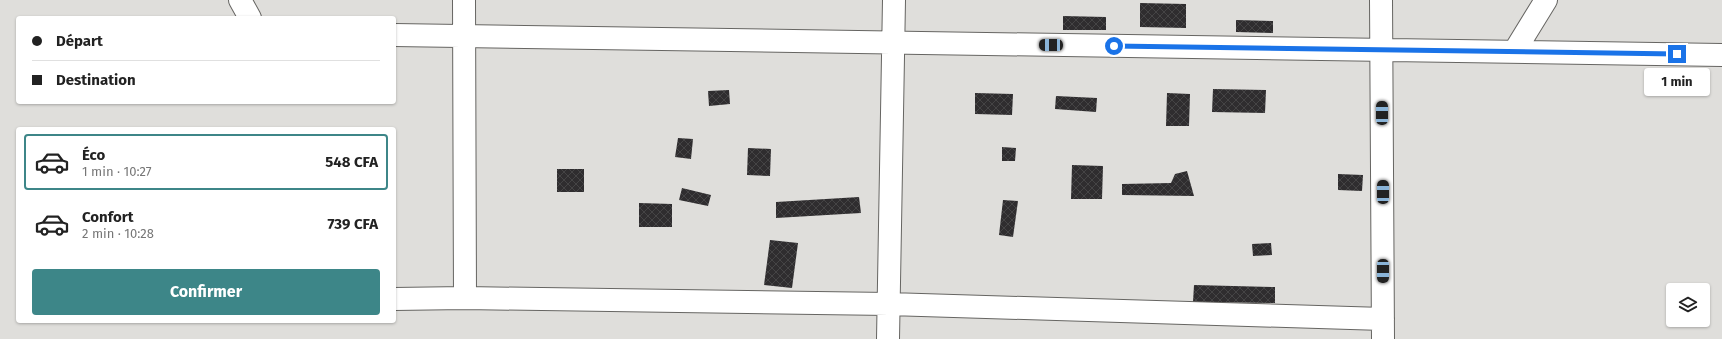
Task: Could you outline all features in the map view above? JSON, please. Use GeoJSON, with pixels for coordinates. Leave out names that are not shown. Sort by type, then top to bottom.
{"type":"FeatureCollection","features":[{"type":"Feature","properties":{"kind":"street"},"geometry":{"type":"LineString","coordinates":[[240,0],[249,16]]}},
{"type":"Feature","properties":{"kind":"street"},"geometry":{"type":"LineString","coordinates":[[464,0],[465,298]]}},
{"type":"Feature","properties":{"kind":"street"},"geometry":{"type":"LineString","coordinates":[[888,339],[894,0]]}},
{"type":"Feature","properties":{"kind":"street"},"geometry":{"type":"LineString","coordinates":[[396,299],[465,298],[888,304],[1383,329],[1381,0]]}},
{"type":"Feature","properties":{"kind":"street"},"geometry":{"type":"LineString","coordinates":[[1514,52],[1546,0]]}},
{"type":"Feature","properties":{"kind":"street"},"geometry":{"type":"LineString","coordinates":[[396,35],[1722,55]]}},
{"type":"Feature","properties":{"kind":"building"},"geometry":{"type":"Polygon","coordinates":[[[1140,3],[1186,4],[1186,28],[1140,27],[1140,3]]]}},
{"type":"Feature","properties":{"kind":"building"},"geometry":{"type":"Polygon","coordinates":[[[1063,16],[1106,17],[1106,30],[1063,30],[1063,16]]]}},
{"type":"Feature","properties":{"kind":"building"},"geometry":{"type":"Polygon","coordinates":[[[1236,20],[1273,21],[1273,33],[1236,32],[1236,20]]]}},
{"type":"Feature","properties":{"kind":"building"},"geometry":{"type":"Polygon","coordinates":[[[1213,89],[1266,90],[1265,113],[1212,112],[1213,89]]]}},
{"type":"Feature","properties":{"kind":"building"},"geometry":{"type":"Polygon","coordinates":[[[729,90],[730,104],[709,106],[708,91],[729,90]]]}},
{"type":"Feature","properties":{"kind":"building"},"geometry":{"type":"Polygon","coordinates":[[[975,93],[1013,94],[1012,115],[975,114],[975,93]]]}},
{"type":"Feature","properties":{"kind":"building"},"geometry":{"type":"Polygon","coordinates":[[[1167,93],[1190,94],[1189,126],[1166,126],[1167,93]]]}},
{"type":"Feature","properties":{"kind":"building"},"geometry":{"type":"Polygon","coordinates":[[[1056,96],[1097,98],[1096,112],[1055,109],[1056,96]]]}},
{"type":"Feature","properties":{"kind":"building"},"geometry":{"type":"Polygon","coordinates":[[[678,138],[693,139],[691,159],[675,157],[678,138]]]}},
{"type":"Feature","properties":{"kind":"building"},"geometry":{"type":"Polygon","coordinates":[[[1002,147],[1016,148],[1015,161],[1002,161],[1002,147]]]}},
{"type":"Feature","properties":{"kind":"building"},"geometry":{"type":"Polygon","coordinates":[[[748,148],[771,149],[770,176],[747,175],[748,148]]]}},
{"type":"Feature","properties":{"kind":"building"},"geometry":{"type":"Polygon","coordinates":[[[1072,165],[1103,166],[1102,199],[1071,199],[1072,165]]]}},
{"type":"Feature","properties":{"kind":"building"},"geometry":{"type":"Polygon","coordinates":[[[557,169],[584,169],[584,192],[557,192],[557,169]]]}},
{"type":"Feature","properties":{"kind":"building"},"geometry":{"type":"Polygon","coordinates":[[[1187,171],[1194,196],[1122,195],[1122,184],[1171,183],[1175,174],[1187,171]]]}},
{"type":"Feature","properties":{"kind":"building"},"geometry":{"type":"Polygon","coordinates":[[[1338,174],[1363,175],[1362,191],[1338,190],[1338,174]]]}},
{"type":"Feature","properties":{"kind":"building"},"geometry":{"type":"Polygon","coordinates":[[[682,188],[711,195],[708,206],[679,200],[682,188]]]}},
{"type":"Feature","properties":{"kind":"building"},"geometry":{"type":"Polygon","coordinates":[[[859,197],[861,213],[776,218],[776,202],[859,197]]]}},
{"type":"Feature","properties":{"kind":"building"},"geometry":{"type":"Polygon","coordinates":[[[1003,200],[1018,201],[1013,237],[999,235],[1003,200]]]}},
{"type":"Feature","properties":{"kind":"building"},"geometry":{"type":"Polygon","coordinates":[[[639,203],[672,204],[672,227],[639,227],[639,203]]]}},
{"type":"Feature","properties":{"kind":"building"},"geometry":{"type":"Polygon","coordinates":[[[770,240],[798,243],[792,288],[764,285],[770,240]]]}},
{"type":"Feature","properties":{"kind":"building"},"geometry":{"type":"Polygon","coordinates":[[[1271,243],[1272,255],[1253,256],[1252,244],[1271,243]]]}},
{"type":"Feature","properties":{"kind":"building"},"geometry":{"type":"Polygon","coordinates":[[[1194,285],[1275,287],[1275,303],[1193,302],[1194,285]]]}},
{"type":"Feature","properties":{"kind":"route"},"geometry":{"type":"LineString","coordinates":[[1114,46],[1677,54]]}}]}
